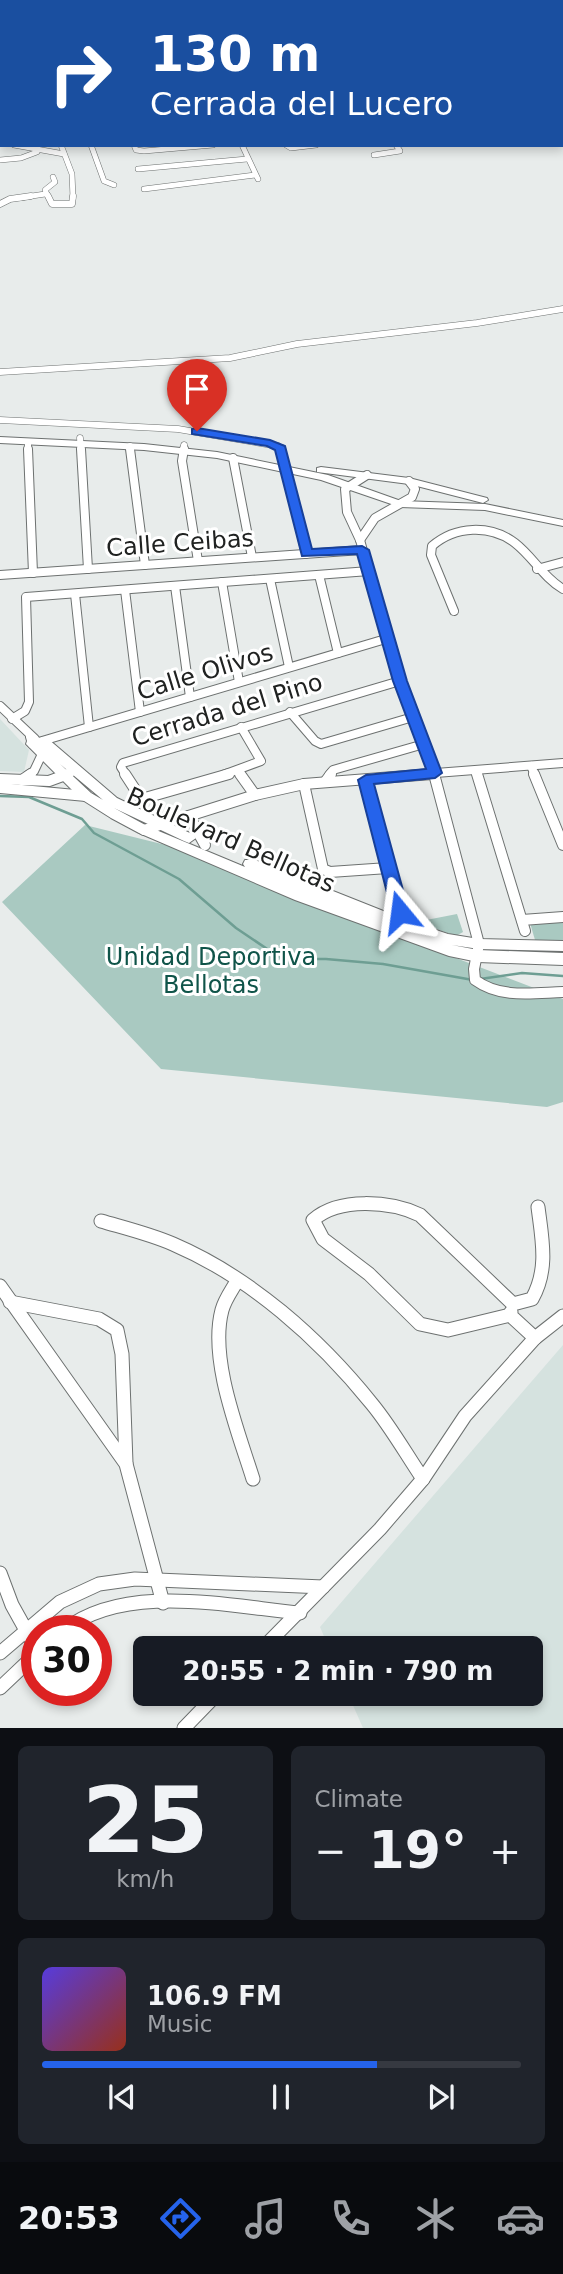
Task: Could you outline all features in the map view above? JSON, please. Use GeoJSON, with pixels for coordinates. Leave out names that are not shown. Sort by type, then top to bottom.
{"type":"FeatureCollection","features":[{"type":"Feature","properties":{"kind":"street"},"geometry":{"type":"LineString","coordinates":[[22,147],[64,154]]}},
{"type":"Feature","properties":{"kind":"street"},"geometry":{"type":"LineString","coordinates":[[45,194],[55,206],[72,204],[76,187],[62,147]]}},
{"type":"Feature","properties":{"kind":"street"},"geometry":{"type":"LineString","coordinates":[[92,147],[104,181],[114,185]]}},
{"type":"Feature","properties":{"kind":"street"},"geometry":{"type":"LineString","coordinates":[[135,147],[142,151],[189,147]]}},
{"type":"Feature","properties":{"kind":"street"},"geometry":{"type":"LineString","coordinates":[[144,189],[256,177],[243,147]]}},
{"type":"Feature","properties":{"kind":"street"},"geometry":{"type":"LineString","coordinates":[[374,155],[400,151],[397,147]]}},
{"type":"Feature","properties":{"kind":"street"},"geometry":{"type":"LineString","coordinates":[[0,160],[21,158],[39,151]]}},
{"type":"Feature","properties":{"kind":"street"},"geometry":{"type":"LineString","coordinates":[[21,158],[27,163]]}},
{"type":"Feature","properties":{"kind":"street"},"geometry":{"type":"LineString","coordinates":[[138,169],[247,159]]}},
{"type":"Feature","properties":{"kind":"street"},"geometry":{"type":"LineString","coordinates":[[45,194],[45,190],[55,182],[53,177]]}},
{"type":"Feature","properties":{"kind":"street"},"geometry":{"type":"LineString","coordinates":[[0,204],[10,199],[45,194]]}},
{"type":"Feature","properties":{"kind":"street"},"geometry":{"type":"LineString","coordinates":[[0,372],[230,358],[311,341],[477,323],[563,309]]}},
{"type":"Feature","properties":{"kind":"street"},"geometry":{"type":"LineString","coordinates":[[0,420],[139,425],[215,434],[278,446],[283,451],[284,466],[306,554]]}},
{"type":"Feature","properties":{"kind":"street"},"geometry":{"type":"LineString","coordinates":[[0,435],[183,448],[284,466],[400,504],[485,508],[563,523]]}},
{"type":"Feature","properties":{"kind":"street"},"geometry":{"type":"LineString","coordinates":[[0,440],[80,441],[183,448],[284,466],[409,481],[481,500],[563,516]]}},
{"type":"Feature","properties":{"kind":"street"},"geometry":{"type":"LineString","coordinates":[[80,441],[88,569]]}},
{"type":"Feature","properties":{"kind":"street"},"geometry":{"type":"LineString","coordinates":[[28,442],[33,573]]}},
{"type":"Feature","properties":{"kind":"street"},"geometry":{"type":"LineString","coordinates":[[130,446],[145,565]]}},
{"type":"Feature","properties":{"kind":"street"},"geometry":{"type":"LineString","coordinates":[[183,448],[198,561]]}},
{"type":"Feature","properties":{"kind":"street"},"geometry":{"type":"LineString","coordinates":[[233,458],[252,557]]}},
{"type":"Feature","properties":{"kind":"street"},"geometry":{"type":"LineString","coordinates":[[367,475],[347,486],[343,492],[345,503],[361,545],[400,681],[435,773],[479,950],[474,969],[475,980],[483,988],[498,992],[563,992]]}},
{"type":"Feature","properties":{"kind":"street"},"geometry":{"type":"LineString","coordinates":[[361,545],[375,518],[412,498],[415,492],[409,481]]}},
{"type":"Feature","properties":{"kind":"street"},"geometry":{"type":"LineString","coordinates":[[454,611],[431,555],[432,546],[451,532],[478,530],[503,536],[516,544],[538,571],[563,589]]}},
{"type":"Feature","properties":{"kind":"street","name":"Calle Ceibas"},"geometry":{"type":"LineString","coordinates":[[0,575],[306,554],[361,545]]}},
{"type":"Feature","properties":{"kind":"street"},"geometry":{"type":"LineString","coordinates":[[538,571],[563,565]]}},
{"type":"Feature","properties":{"kind":"street"},"geometry":{"type":"LineString","coordinates":[[12,719],[25,711],[29,702],[26,597],[369,571]]}},
{"type":"Feature","properties":{"kind":"street"},"geometry":{"type":"LineString","coordinates":[[319,575],[338,653]]}},
{"type":"Feature","properties":{"kind":"street"},"geometry":{"type":"LineString","coordinates":[[270,579],[289,667]]}},
{"type":"Feature","properties":{"kind":"street"},"geometry":{"type":"LineString","coordinates":[[222,582],[239,682]]}},
{"type":"Feature","properties":{"kind":"street"},"geometry":{"type":"LineString","coordinates":[[175,586],[190,697]]}},
{"type":"Feature","properties":{"kind":"street"},"geometry":{"type":"LineString","coordinates":[[125,590],[140,712]]}},
{"type":"Feature","properties":{"kind":"street"},"geometry":{"type":"LineString","coordinates":[[75,594],[89,727]]}},
{"type":"Feature","properties":{"kind":"street","name":"Calle Olivos"},"geometry":{"type":"LineString","coordinates":[[37,744],[389,638]]}},
{"type":"Feature","properties":{"kind":"street","name":"Cerrada del Pino"},"geometry":{"type":"LineString","coordinates":[[241,727],[261,761],[238,771],[143,798],[121,766],[123,763],[290,712],[400,681]]}},
{"type":"Feature","properties":{"kind":"street","name":"Boulevard Bellotas"},"geometry":{"type":"LineString","coordinates":[[0,706],[69,773],[112,801],[303,891]]}},
{"type":"Feature","properties":{"kind":"street"},"geometry":{"type":"LineString","coordinates":[[290,712],[315,741],[321,744],[413,717]]}},
{"type":"Feature","properties":{"kind":"street"},"geometry":{"type":"LineString","coordinates":[[21,780],[34,771],[37,744]]}},
{"type":"Feature","properties":{"kind":"street"},"geometry":{"type":"LineString","coordinates":[[325,782],[333,770],[424,744]]}},
{"type":"Feature","properties":{"kind":"street"},"geometry":{"type":"LineString","coordinates":[[144,830],[255,795],[304,784],[563,763]]}},
{"type":"Feature","properties":{"kind":"street"},"geometry":{"type":"LineString","coordinates":[[531,766],[563,845]]}},
{"type":"Feature","properties":{"kind":"street"},"geometry":{"type":"LineString","coordinates":[[238,771],[255,795]]}},
{"type":"Feature","properties":{"kind":"street"},"geometry":{"type":"LineString","coordinates":[[476,771],[524,926],[563,917]]}},
{"type":"Feature","properties":{"kind":"street"},"geometry":{"type":"LineString","coordinates":[[0,779],[49,781],[69,773]]}},
{"type":"Feature","properties":{"kind":"street","name":"Boulevard Bellotas"},"geometry":{"type":"LineString","coordinates":[[69,773],[86,796],[144,830],[303,891],[401,924],[449,950],[563,946]]}},
{"type":"Feature","properties":{"kind":"street"},"geometry":{"type":"LineString","coordinates":[[366,780],[401,924]]}},
{"type":"Feature","properties":{"kind":"street"},"geometry":{"type":"LineString","coordinates":[[304,784],[324,869],[330,872],[388,868]]}},
{"type":"Feature","properties":{"kind":"street"},"geometry":{"type":"LineString","coordinates":[[0,788],[86,796]]}},
{"type":"Feature","properties":{"kind":"street"},"geometry":{"type":"LineString","coordinates":[[189,816],[205,845]]}},
{"type":"Feature","properties":{"kind":"street","name":"Boulevard Bellotas"},"geometry":{"type":"LineString","coordinates":[[479,950],[563,959]]}},
{"type":"Feature","properties":{"kind":"street"},"geometry":{"type":"LineString","coordinates":[[535,1338],[511,1310],[419,1215],[406,1207],[333,1207],[318,1212],[313,1220],[323,1239],[369,1274],[420,1324],[449,1330],[511,1310],[532,1300],[542,1283],[544,1259],[538,1207]]}},
{"type":"Feature","properties":{"kind":"street"},"geometry":{"type":"LineString","coordinates":[[101,1221],[148,1234],[222,1269],[321,1348],[372,1405],[423,1479]]}},
{"type":"Feature","properties":{"kind":"street"},"geometry":{"type":"LineString","coordinates":[[237,1281],[221,1310],[219,1338],[231,1404],[253,1479]]}},
{"type":"Feature","properties":{"kind":"street"},"geometry":{"type":"LineString","coordinates":[[0,1286],[126,1464]]}},
{"type":"Feature","properties":{"kind":"street"},"geometry":{"type":"LineString","coordinates":[[10,1302],[99,1319],[117,1330],[122,1354],[126,1464],[163,1603]]}},
{"type":"Feature","properties":{"kind":"street"},"geometry":{"type":"LineString","coordinates":[[276,1636],[380,1529],[423,1479],[465,1416],[535,1338],[563,1316]]}},
{"type":"Feature","properties":{"kind":"street"},"geometry":{"type":"LineString","coordinates":[[0,1573],[21,1622]]}},
{"type":"Feature","properties":{"kind":"street"},"geometry":{"type":"LineString","coordinates":[[45,1615],[78,1591],[99,1584],[135,1579],[323,1587]]}},
{"type":"Feature","properties":{"kind":"street"},"geometry":{"type":"LineString","coordinates":[[86,1615],[99,1609],[136,1602],[300,1613]]}},
{"type":"Feature","properties":{"kind":"street"},"geometry":{"type":"LineString","coordinates":[[0,1653],[21,1633]]}},
{"type":"Feature","properties":{"kind":"street"},"geometry":{"type":"LineString","coordinates":[[0,1688],[21,1667]]}},
{"type":"Feature","properties":{"kind":"street"},"geometry":{"type":"LineString","coordinates":[[184,1728],[205,1706]]}},
{"type":"Feature","properties":{"kind":"shaded area"},"geometry":{"type":"Polygon","coordinates":[[[0,719],[29,750],[24,772],[0,771],[0,719]]]}},
{"type":"Feature","properties":{"kind":"shaded area"},"geometry":{"type":"Polygon","coordinates":[[[563,1345],[563,1728],[363,1728],[353,1706],[543,1706],[543,1636],[324,1636],[320,1627],[563,1345]]]}},
{"type":"Feature","properties":{"kind":"green space","name":"Unidad Deportiva Bellotas"},"geometry":{"type":"Polygon","coordinates":[[[85,825],[190,851],[336,912],[563,999],[563,1102],[547,1107],[161,1069],[2,902],[85,825]]]}},
{"type":"Feature","properties":{"kind":"green space"},"geometry":{"type":"Polygon","coordinates":[[[457,914],[463,932],[456,936],[416,922],[457,914]]]}},
{"type":"Feature","properties":{"kind":"green space"},"geometry":{"type":"Polygon","coordinates":[[[563,921],[563,940],[535,940],[530,923],[563,921]]]}},
{"type":"Feature","properties":{"kind":"waterway"},"geometry":{"type":"LineString","coordinates":[[0,796],[29,797],[82,819],[94,833],[179,879],[236,928],[282,959],[326,959],[383,964],[473,980]]}},
{"type":"Feature","properties":{"kind":"waterway"},"geometry":{"type":"LineString","coordinates":[[480,979],[522,973],[563,976]]}},
{"type":"Feature","properties":{"kind":"route"},"geometry":{"type":"LineString","coordinates":[[197,431],[270,443],[281,448],[306,554],[362,550],[400,681],[435,773],[366,780],[400,912]]}}]}
